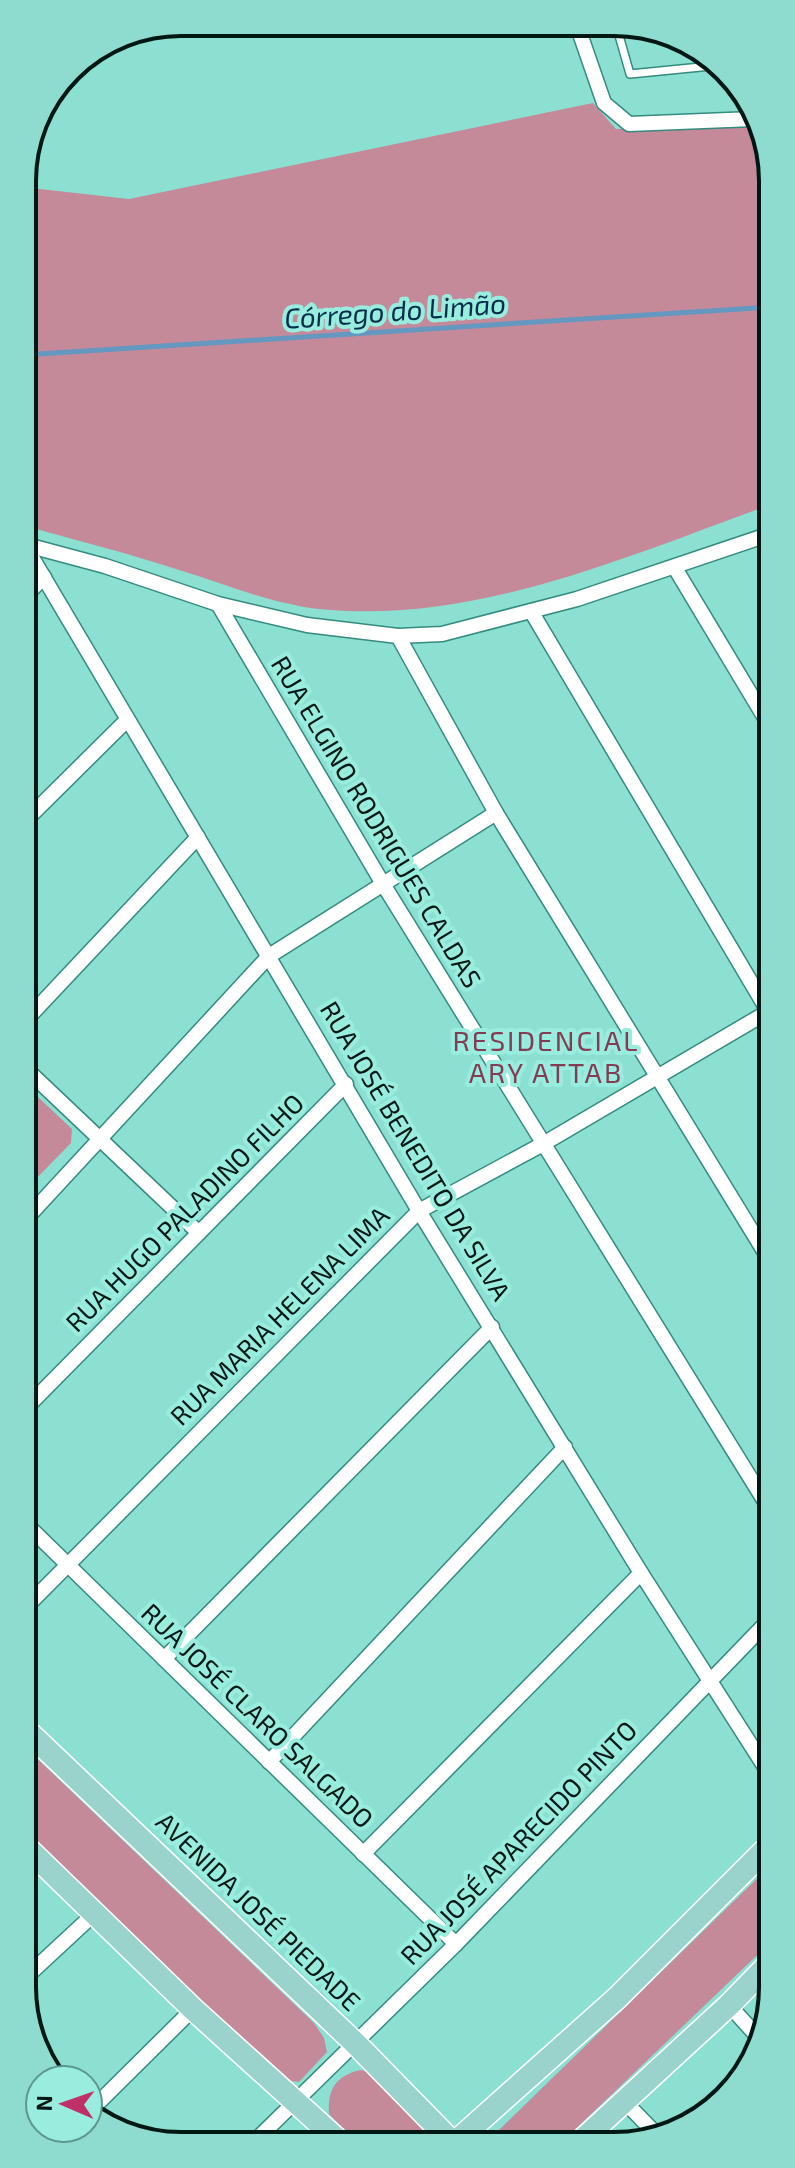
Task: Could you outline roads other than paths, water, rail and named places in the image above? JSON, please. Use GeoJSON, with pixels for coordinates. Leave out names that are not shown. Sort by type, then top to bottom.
{"type":"FeatureCollection","features":[{"type":"Feature","properties":{"kind":"main road","name":"AVENIDA JOSÉ PIEDADE"},"geometry":{"type":"LineString","coordinates":[[36,1739],[356,2044],[443,2132]]}},
{"type":"Feature","properties":{"kind":"main road"},"geometry":{"type":"LineString","coordinates":[[462,2132],[617,1998],[759,1856]]}},
{"type":"Feature","properties":{"kind":"main road"},"geometry":{"type":"LineString","coordinates":[[36,1857],[193,2009],[330,2132]]}},
{"type":"Feature","properties":{"kind":"main road"},"geometry":{"type":"LineString","coordinates":[[591,2132],[759,1974]]}},
{"type":"Feature","properties":{"kind":"street"},"geometry":{"type":"LineString","coordinates":[[581,36],[604,103],[629,124],[745,119]]}},
{"type":"Feature","properties":{"kind":"street"},"geometry":{"type":"LineString","coordinates":[[36,547],[105,566],[218,604],[307,625],[398,636],[442,634],[531,611],[675,568],[759,538]]}},
{"type":"Feature","properties":{"kind":"street","name":"RUA JOSÉ BENEDITO DA SILVA"},"geometry":{"type":"LineString","coordinates":[[36,564],[126,721],[346,1084],[419,1211],[709,1683],[759,1758]]}},
{"type":"Feature","properties":{"kind":"street"},"geometry":{"type":"LineString","coordinates":[[675,568],[759,708]]}},
{"type":"Feature","properties":{"kind":"street"},"geometry":{"type":"LineString","coordinates":[[36,585],[44,577]]}},
{"type":"Feature","properties":{"kind":"street","name":"RUA ELGINO RODRIGUES CALDAS"},"geometry":{"type":"LineString","coordinates":[[218,604],[383,884],[759,1492]]}},
{"type":"Feature","properties":{"kind":"street"},"geometry":{"type":"LineString","coordinates":[[531,611],[759,994]]}},
{"type":"Feature","properties":{"kind":"street"},"geometry":{"type":"LineString","coordinates":[[398,636],[496,813],[759,1243]]}},
{"type":"Feature","properties":{"kind":"street"},"geometry":{"type":"LineString","coordinates":[[36,810],[126,721]]}},
{"type":"Feature","properties":{"kind":"street"},"geometry":{"type":"LineString","coordinates":[[36,1208],[269,956],[496,813]]}},
{"type":"Feature","properties":{"kind":"street"},"geometry":{"type":"LineString","coordinates":[[36,1009],[198,837]]}},
{"type":"Feature","properties":{"kind":"street","name":"RUA MARIA HELENA LIMA"},"geometry":{"type":"LineString","coordinates":[[36,1596],[419,1211],[543,1144],[759,1018]]}},
{"type":"Feature","properties":{"kind":"street"},"geometry":{"type":"LineString","coordinates":[[36,1078],[199,1233]]}},
{"type":"Feature","properties":{"kind":"street","name":"RUA HUGO PALADINO FILHO"},"geometry":{"type":"LineString","coordinates":[[36,1398],[346,1084]]}},
{"type":"Feature","properties":{"kind":"street"},"geometry":{"type":"LineString","coordinates":[[164,1659],[492,1327]]}},
{"type":"Feature","properties":{"kind":"street"},"geometry":{"type":"LineString","coordinates":[[269,1762],[565,1447]]}},
{"type":"Feature","properties":{"kind":"street","name":"RUA JOSÉ CLARO SALGADO"},"geometry":{"type":"LineString","coordinates":[[36,1534],[456,1944]]}},
{"type":"Feature","properties":{"kind":"street"},"geometry":{"type":"LineString","coordinates":[[363,1854],[641,1573]]}},
{"type":"Feature","properties":{"kind":"street","name":"RUA JOSÉ APARECIDO PINTO"},"geometry":{"type":"LineString","coordinates":[[265,2132],[456,1944],[759,1631]]}},
{"type":"Feature","properties":{"kind":"street"},"geometry":{"type":"LineString","coordinates":[[36,1968],[95,1913]]}},
{"type":"Feature","properties":{"kind":"street"},"geometry":{"type":"LineString","coordinates":[[729,2005],[752,2031]]}},
{"type":"Feature","properties":{"kind":"street"},"geometry":{"type":"LineString","coordinates":[[104,2097],[193,2009]]}},
{"type":"Feature","properties":{"kind":"street"},"geometry":{"type":"LineString","coordinates":[[624,2101],[649,2127]]}},
{"type":"Feature","properties":{"kind":"lane"},"geometry":{"type":"LineString","coordinates":[[619,36],[630,74],[703,67]]}},
{"type":"Feature","properties":{"kind":"waterway","name":"Córrego do Limão"},"geometry":{"type":"LineString","coordinates":[[36,354],[759,308]]}},
{"type":"Feature","properties":{"kind":"district","name":"RESIDENCIAL ARY ATTAB"},"geometry":{"type":"Point","coordinates":[546,1057]}}]}
